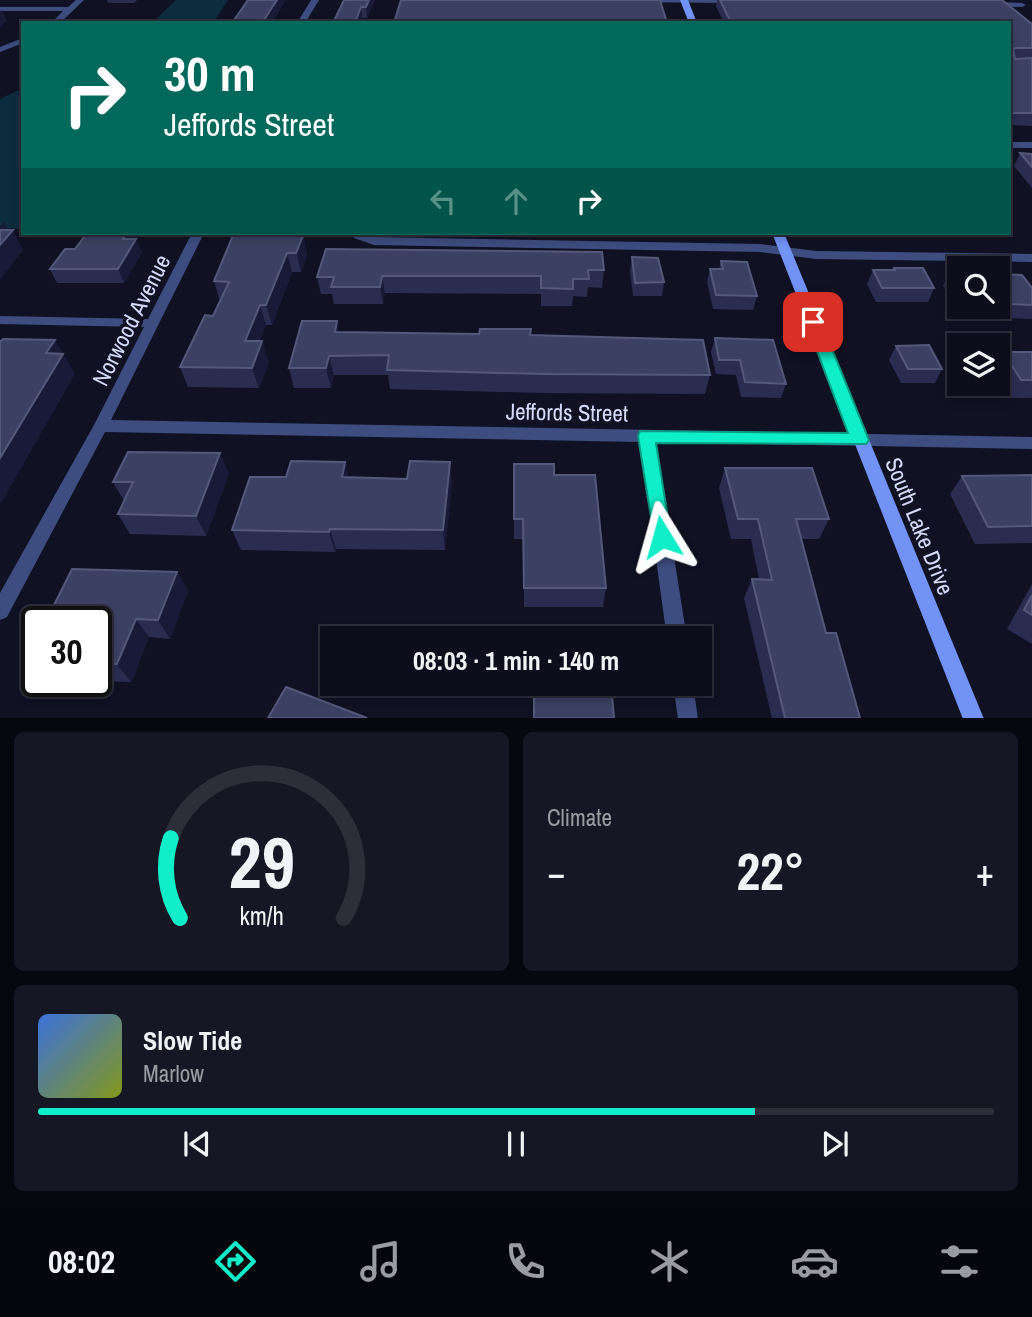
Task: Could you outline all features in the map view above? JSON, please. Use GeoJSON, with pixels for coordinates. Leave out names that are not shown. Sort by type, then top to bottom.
{"type":"FeatureCollection","features":[{"type":"Feature","properties":{"kind":"street"},"geometry":{"type":"LineString","coordinates":[[57,21],[80,0]]}},
{"type":"Feature","properties":{"kind":"street"},"geometry":{"type":"LineString","coordinates":[[302,21],[315,0]]}},
{"type":"Feature","properties":{"kind":"street"},"geometry":{"type":"LineString","coordinates":[[619,0],[738,1]]}},
{"type":"Feature","properties":{"kind":"street"},"geometry":{"type":"LineString","coordinates":[[684,0],[692,21]]}},
{"type":"Feature","properties":{"kind":"street"},"geometry":{"type":"LineString","coordinates":[[981,4],[1021,5]]}},
{"type":"Feature","properties":{"kind":"street"},"geometry":{"type":"LineString","coordinates":[[0,9],[70,9]]}},
{"type":"Feature","properties":{"kind":"street"},"geometry":{"type":"LineString","coordinates":[[0,50],[21,41]]}},
{"type":"Feature","properties":{"kind":"street"},"geometry":{"type":"LineString","coordinates":[[1011,145],[1032,145]]}},
{"type":"Feature","properties":{"kind":"street","name":"Norwood Avenue"},"geometry":{"type":"LineString","coordinates":[[0,611],[101,426],[197,235]]}},
{"type":"Feature","properties":{"kind":"street"},"geometry":{"type":"LineString","coordinates":[[360,235],[374,242],[760,248],[816,255],[1032,258]]}},
{"type":"Feature","properties":{"kind":"street","name":"South Lake Drive"},"geometry":{"type":"LineString","coordinates":[[779,235],[974,718]]}},
{"type":"Feature","properties":{"kind":"street"},"geometry":{"type":"LineString","coordinates":[[0,320],[153,323]]}},
{"type":"Feature","properties":{"kind":"street","name":"Jeffords Street"},"geometry":{"type":"LineString","coordinates":[[101,426],[1032,443]]}},
{"type":"Feature","properties":{"kind":"street"},"geometry":{"type":"LineString","coordinates":[[647,436],[675,626]]}},
{"type":"Feature","properties":{"kind":"street"},"geometry":{"type":"LineString","coordinates":[[685,696],[688,718]]}},
{"type":"Feature","properties":{"kind":"water"},"geometry":{"type":"Polygon","coordinates":[[[176,0],[228,0],[214,21],[154,21],[176,0]]]}},
{"type":"Feature","properties":{"kind":"water"},"geometry":{"type":"Polygon","coordinates":[[[21,89],[21,229],[0,228],[0,99],[21,89]]]}},
{"type":"Feature","properties":{"kind":"building"},"geometry":{"type":"Polygon","coordinates":[[[248,0],[277,0],[263,21],[233,21],[248,0]]]}},
{"type":"Feature","properties":{"kind":"building"},"geometry":{"type":"Polygon","coordinates":[[[344,0],[369,0],[366,7],[361,7],[356,21],[334,21],[344,0]]]}},
{"type":"Feature","properties":{"kind":"building"},"geometry":{"type":"Polygon","coordinates":[[[401,0],[660,0],[666,21],[395,21],[401,0]]]}},
{"type":"Feature","properties":{"kind":"building"},"geometry":{"type":"Polygon","coordinates":[[[720,0],[1002,0],[1032,24],[1032,48],[1013,50],[1015,59],[1032,58],[1032,113],[1011,113],[1011,21],[730,21],[720,0]]]}},
{"type":"Feature","properties":{"kind":"building"},"geometry":{"type":"Polygon","coordinates":[[[1020,153],[1032,154],[1032,167],[1020,153]]]}},
{"type":"Feature","properties":{"kind":"building"},"geometry":{"type":"Polygon","coordinates":[[[0,230],[13,230],[0,245],[0,230]]]}},
{"type":"Feature","properties":{"kind":"building"},"geometry":{"type":"Polygon","coordinates":[[[86,235],[126,235],[123,239],[136,239],[118,269],[50,269],[65,249],[75,249],[86,235]]]}},
{"type":"Feature","properties":{"kind":"building"},"geometry":{"type":"Polygon","coordinates":[[[233,235],[303,236],[296,253],[287,253],[266,305],[260,305],[245,341],[262,341],[252,368],[180,367],[205,315],[213,316],[229,282],[214,281],[233,235]]]}},
{"type":"Feature","properties":{"kind":"building"},"geometry":{"type":"Polygon","coordinates":[[[326,249],[602,252],[604,270],[588,270],[589,279],[573,279],[573,289],[541,288],[541,276],[382,276],[380,287],[331,287],[334,277],[317,277],[326,249]]]}},
{"type":"Feature","properties":{"kind":"building"},"geometry":{"type":"Polygon","coordinates":[[[632,257],[658,258],[664,282],[635,283],[632,257]]]}},
{"type":"Feature","properties":{"kind":"building"},"geometry":{"type":"Polygon","coordinates":[[[721,261],[747,262],[757,296],[716,295],[710,269],[723,269],[721,261]]]}},
{"type":"Feature","properties":{"kind":"building"},"geometry":{"type":"Polygon","coordinates":[[[894,268],[923,268],[934,288],[882,288],[873,270],[895,270],[894,268]]]}},
{"type":"Feature","properties":{"kind":"building"},"geometry":{"type":"Polygon","coordinates":[[[1010,274],[1022,275],[1032,288],[1032,305],[1010,304],[1010,274]]]}},
{"type":"Feature","properties":{"kind":"building"},"geometry":{"type":"Polygon","coordinates":[[[302,321],[337,321],[335,332],[479,334],[480,329],[531,329],[530,335],[703,340],[710,375],[387,370],[389,355],[329,356],[326,368],[289,368],[302,321]]]}},
{"type":"Feature","properties":{"kind":"building"},"geometry":{"type":"Polygon","coordinates":[[[715,338],[773,340],[786,384],[745,382],[740,360],[719,360],[715,338]]]}},
{"type":"Feature","properties":{"kind":"building"},"geometry":{"type":"Polygon","coordinates":[[[3,339],[55,340],[46,353],[63,354],[0,458],[0,342],[3,339]]]}},
{"type":"Feature","properties":{"kind":"building"},"geometry":{"type":"Polygon","coordinates":[[[929,345],[942,369],[908,369],[896,346],[929,345]]]}},
{"type":"Feature","properties":{"kind":"building"},"geometry":{"type":"Polygon","coordinates":[[[1010,352],[1032,352],[1032,380],[1021,380],[1010,363],[1010,352]]]}},
{"type":"Feature","properties":{"kind":"building"},"geometry":{"type":"Polygon","coordinates":[[[128,452],[220,453],[196,516],[118,514],[133,482],[113,482],[128,452]]]}},
{"type":"Feature","properties":{"kind":"building"},"geometry":{"type":"Polygon","coordinates":[[[291,461],[345,462],[342,477],[407,479],[410,461],[450,462],[443,530],[232,530],[250,477],[286,477],[291,461]]]}},
{"type":"Feature","properties":{"kind":"building"},"geometry":{"type":"Polygon","coordinates":[[[514,464],[554,464],[554,475],[595,475],[606,588],[524,588],[523,519],[514,519],[514,464]]]}},
{"type":"Feature","properties":{"kind":"building"},"geometry":{"type":"Polygon","coordinates":[[[725,468],[812,468],[829,519],[796,519],[826,633],[836,633],[860,718],[785,718],[752,579],[772,580],[758,519],[738,519],[725,468]]]}},
{"type":"Feature","properties":{"kind":"building"},"geometry":{"type":"Polygon","coordinates":[[[1032,475],[1032,526],[988,527],[962,476],[1032,475]]]}},
{"type":"Feature","properties":{"kind":"building"},"geometry":{"type":"Polygon","coordinates":[[[72,569],[177,572],[158,620],[136,619],[117,664],[112,664],[112,606],[54,606],[72,569]]]}},
{"type":"Feature","properties":{"kind":"building"},"geometry":{"type":"Polygon","coordinates":[[[1032,595],[1032,615],[1024,610],[1032,595]]]}},
{"type":"Feature","properties":{"kind":"building"},"geometry":{"type":"Polygon","coordinates":[[[286,687],[367,718],[268,718],[286,687]]]}},
{"type":"Feature","properties":{"kind":"building"},"geometry":{"type":"Polygon","coordinates":[[[534,696],[612,696],[614,718],[534,718],[534,696]]]}},
{"type":"Feature","properties":{"kind":"route"},"geometry":{"type":"LineString","coordinates":[[662,537],[647,436],[860,440],[813,322]]}}]}
